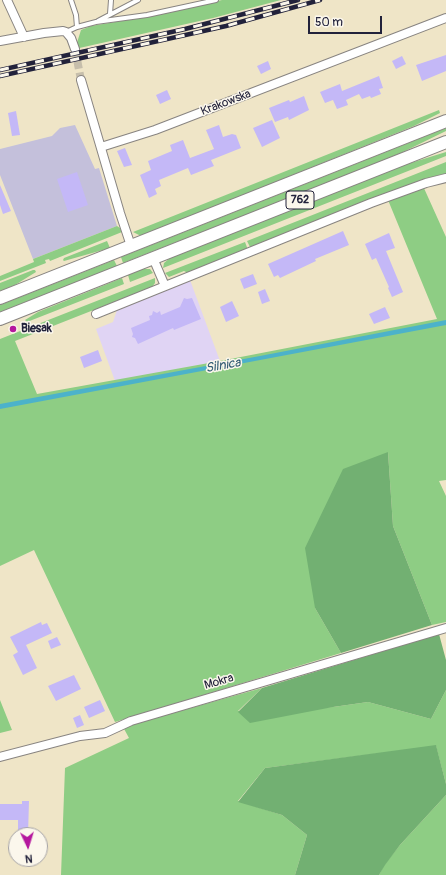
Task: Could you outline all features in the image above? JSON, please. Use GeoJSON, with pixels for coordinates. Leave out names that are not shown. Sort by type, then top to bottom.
{"type":"FeatureCollection","features":[{"type":"Feature","properties":{"kind":"main road","name":"762"},"geometry":{"type":"LineString","coordinates":[[0,298],[446,121]]}},
{"type":"Feature","properties":{"kind":"main road","name":"762"},"geometry":{"type":"LineString","coordinates":[[0,319],[446,142]]}},
{"type":"Feature","properties":{"kind":"street"},"geometry":{"type":"LineString","coordinates":[[7,0],[24,37]]}},
{"type":"Feature","properties":{"kind":"street","name":"Krakowska"},"geometry":{"type":"LineString","coordinates":[[101,147],[162,128],[446,18]]}},
{"type":"Feature","properties":{"kind":"street"},"geometry":{"type":"LineString","coordinates":[[0,41],[60,31],[66,32],[71,38],[75,49]]}},
{"type":"Feature","properties":{"kind":"street"},"geometry":{"type":"LineString","coordinates":[[81,80],[131,246]]}},
{"type":"Feature","properties":{"kind":"street"},"geometry":{"type":"LineString","coordinates":[[96,314],[370,203],[426,182],[446,178]]}},
{"type":"Feature","properties":{"kind":"street"},"geometry":{"type":"LineString","coordinates":[[153,258],[165,286]]}},
{"type":"Feature","properties":{"kind":"street","name":"Mokra"},"geometry":{"type":"LineString","coordinates":[[0,757],[80,736],[105,733],[131,720],[446,628]]}},
{"type":"Feature","properties":{"kind":"lane"},"geometry":{"type":"LineString","coordinates":[[71,0],[76,15],[77,26]]}},
{"type":"Feature","properties":{"kind":"lane"},"geometry":{"type":"LineString","coordinates":[[110,14],[112,0]]}},
{"type":"Feature","properties":{"kind":"lane"},"geometry":{"type":"LineString","coordinates":[[96,22],[138,0]]}},
{"type":"Feature","properties":{"kind":"lane"},"geometry":{"type":"LineString","coordinates":[[66,32],[77,26],[147,15],[216,0]]}},
{"type":"Feature","properties":{"kind":"shaded area"},"geometry":{"type":"Polygon","coordinates":[[[75,125],[95,169],[99,168],[117,226],[33,259],[0,175],[0,149],[52,136],[60,128],[75,125]]]}},
{"type":"Feature","properties":{"kind":"shaded area"},"geometry":{"type":"Polygon","coordinates":[[[190,280],[220,361],[115,381],[96,329],[113,322],[117,310],[190,280]]]}},
{"type":"Feature","properties":{"kind":"green space"},"geometry":{"type":"Polygon","coordinates":[[[222,0],[281,0],[213,18],[75,49],[81,30],[91,26],[145,17],[222,0]]]}},
{"type":"Feature","properties":{"kind":"green space"},"geometry":{"type":"Polygon","coordinates":[[[439,110],[440,113],[414,126],[144,235],[139,235],[133,232],[439,110]]]}},
{"type":"Feature","properties":{"kind":"green space"},"geometry":{"type":"Polygon","coordinates":[[[446,128],[446,131],[401,153],[123,263],[121,257],[446,128]]]}},
{"type":"Feature","properties":{"kind":"green space"},"geometry":{"type":"Polygon","coordinates":[[[446,152],[446,156],[163,268],[164,263],[170,258],[404,165],[446,152]]]}},
{"type":"Feature","properties":{"kind":"green space"},"geometry":{"type":"Polygon","coordinates":[[[446,162],[446,174],[386,193],[251,249],[247,241],[446,162]]]}},
{"type":"Feature","properties":{"kind":"green space"},"geometry":{"type":"Polygon","coordinates":[[[423,186],[446,237],[446,480],[439,481],[446,496],[446,622],[432,625],[393,526],[388,452],[315,608],[341,653],[115,722],[34,550],[0,566],[0,339],[155,278],[155,283],[152,287],[15,341],[37,394],[220,361],[437,319],[388,200],[423,186]]]}},
{"type":"Feature","properties":{"kind":"green space"},"geometry":{"type":"Polygon","coordinates":[[[117,226],[122,232],[50,261],[49,259],[45,260],[46,263],[0,281],[0,276],[34,262],[33,259],[117,226]]]}},
{"type":"Feature","properties":{"kind":"green space"},"geometry":{"type":"Polygon","coordinates":[[[107,241],[110,248],[64,261],[63,260],[64,258],[107,241]]]}},
{"type":"Feature","properties":{"kind":"green space"},"geometry":{"type":"Polygon","coordinates":[[[245,242],[248,250],[188,273],[184,271],[169,277],[165,273],[245,242]]]}},
{"type":"Feature","properties":{"kind":"green space"},"geometry":{"type":"Polygon","coordinates":[[[114,260],[117,266],[0,312],[0,305],[114,260]]]}},
{"type":"Feature","properties":{"kind":"green space"},"geometry":{"type":"Polygon","coordinates":[[[143,269],[150,269],[153,273],[130,282],[128,275],[143,269]]]}},
{"type":"Feature","properties":{"kind":"green space"},"geometry":{"type":"Polygon","coordinates":[[[33,270],[36,272],[15,285],[0,291],[0,283],[33,270]]]}},
{"type":"Feature","properties":{"kind":"green space"},"geometry":{"type":"Polygon","coordinates":[[[122,278],[124,284],[27,322],[25,320],[38,312],[122,278]]]}},
{"type":"Feature","properties":{"kind":"green space"},"geometry":{"type":"Polygon","coordinates":[[[388,452],[393,526],[432,625],[341,653],[315,608],[305,548],[343,469],[388,452]]]}},
{"type":"Feature","properties":{"kind":"green space"},"geometry":{"type":"Polygon","coordinates":[[[439,634],[446,660],[446,690],[431,719],[368,702],[333,707],[250,723],[238,712],[262,688],[439,634]]]}},
{"type":"Feature","properties":{"kind":"green space"},"geometry":{"type":"Polygon","coordinates":[[[262,688],[238,711],[333,707],[368,702],[431,719],[446,690],[446,784],[436,746],[265,768],[238,801],[282,815],[307,835],[295,875],[61,875],[65,768],[129,738],[123,727],[262,688]]]}},
{"type":"Feature","properties":{"kind":"green space"},"geometry":{"type":"Polygon","coordinates":[[[0,700],[12,730],[0,733],[0,700]]]}},
{"type":"Feature","properties":{"kind":"green space"},"geometry":{"type":"Polygon","coordinates":[[[436,745],[446,784],[446,795],[400,845],[379,875],[295,875],[307,835],[282,815],[238,802],[265,768],[436,745]]]}},
{"type":"Feature","properties":{"kind":"green space"},"geometry":{"type":"Polygon","coordinates":[[[446,795],[446,875],[379,875],[384,865],[400,845],[446,795]]]}},
{"type":"Feature","properties":{"kind":"water","name":"Silnica"},"geometry":{"type":"Polygon","coordinates":[[[446,320],[446,325],[0,409],[0,404],[446,320]]]}},
{"type":"Feature","properties":{"kind":"building"},"geometry":{"type":"Polygon","coordinates":[[[446,55],[446,71],[422,81],[416,65],[446,55]]]}},
{"type":"Feature","properties":{"kind":"building"},"geometry":{"type":"Polygon","coordinates":[[[402,56],[406,64],[396,69],[392,61],[402,56]]]}},
{"type":"Feature","properties":{"kind":"building"},"geometry":{"type":"Polygon","coordinates":[[[268,61],[271,69],[261,74],[257,66],[268,61]]]}},
{"type":"Feature","properties":{"kind":"building"},"geometry":{"type":"Polygon","coordinates":[[[379,76],[383,88],[379,89],[381,94],[371,98],[370,96],[362,99],[359,94],[346,100],[348,105],[337,109],[333,100],[325,103],[320,92],[340,84],[342,91],[379,76]]]}},
{"type":"Feature","properties":{"kind":"building"},"geometry":{"type":"Polygon","coordinates":[[[167,90],[171,99],[160,104],[156,95],[167,90]]]}},
{"type":"Feature","properties":{"kind":"building"},"geometry":{"type":"Polygon","coordinates":[[[304,96],[309,110],[289,120],[288,117],[275,122],[269,108],[304,96]]]}},
{"type":"Feature","properties":{"kind":"building"},"geometry":{"type":"Polygon","coordinates":[[[16,111],[20,135],[12,136],[8,113],[16,111]]]}},
{"type":"Feature","properties":{"kind":"building"},"geometry":{"type":"Polygon","coordinates":[[[272,120],[280,138],[262,147],[253,128],[272,120]]]}},
{"type":"Feature","properties":{"kind":"building"},"geometry":{"type":"Polygon","coordinates":[[[219,125],[223,137],[232,134],[236,135],[241,148],[211,160],[214,166],[191,175],[188,168],[159,180],[161,186],[155,189],[157,194],[149,198],[140,175],[151,170],[148,161],[172,151],[170,145],[183,140],[190,158],[214,149],[206,130],[219,125]]]}},
{"type":"Feature","properties":{"kind":"building"},"geometry":{"type":"Polygon","coordinates":[[[125,148],[132,165],[124,167],[117,151],[125,148]]]}},
{"type":"Feature","properties":{"kind":"building"},"geometry":{"type":"Polygon","coordinates":[[[77,172],[88,205],[68,212],[57,179],[77,172]]]}},
{"type":"Feature","properties":{"kind":"building"},"geometry":{"type":"Polygon","coordinates":[[[0,185],[11,211],[3,214],[0,205],[0,185]]]}},
{"type":"Feature","properties":{"kind":"building"},"geometry":{"type":"Polygon","coordinates":[[[343,231],[349,245],[315,259],[316,261],[280,278],[278,275],[274,277],[268,264],[343,231]]]}},
{"type":"Feature","properties":{"kind":"building"},"geometry":{"type":"Polygon","coordinates":[[[389,233],[395,248],[386,251],[403,292],[392,297],[376,258],[372,260],[365,244],[389,233]]]}},
{"type":"Feature","properties":{"kind":"building"},"geometry":{"type":"Polygon","coordinates":[[[253,274],[257,284],[244,289],[240,279],[253,274]]]}},
{"type":"Feature","properties":{"kind":"building"},"geometry":{"type":"Polygon","coordinates":[[[265,289],[270,301],[262,304],[258,292],[265,289]]]}},
{"type":"Feature","properties":{"kind":"building"},"geometry":{"type":"Polygon","coordinates":[[[184,298],[192,298],[201,319],[174,330],[173,328],[138,344],[135,338],[132,337],[133,334],[131,328],[150,320],[149,316],[152,315],[153,311],[157,313],[160,311],[161,315],[180,307],[184,298]]]}},
{"type":"Feature","properties":{"kind":"building"},"geometry":{"type":"Polygon","coordinates":[[[232,301],[239,316],[226,322],[220,307],[232,301]]]}},
{"type":"Feature","properties":{"kind":"building"},"geometry":{"type":"Polygon","coordinates":[[[385,307],[390,318],[374,324],[369,314],[385,307]]]}},
{"type":"Feature","properties":{"kind":"building"},"geometry":{"type":"Polygon","coordinates":[[[98,350],[102,361],[84,368],[80,357],[98,350]]]}},
{"type":"Feature","properties":{"kind":"building"},"geometry":{"type":"Polygon","coordinates":[[[41,622],[42,625],[47,623],[52,633],[26,645],[37,668],[23,675],[13,655],[18,652],[10,637],[41,622]]]}},
{"type":"Feature","properties":{"kind":"building"},"geometry":{"type":"Polygon","coordinates":[[[57,637],[61,645],[51,649],[48,641],[57,637]]]}},
{"type":"Feature","properties":{"kind":"building"},"geometry":{"type":"Polygon","coordinates":[[[74,675],[81,689],[56,701],[48,686],[74,675]]]}},
{"type":"Feature","properties":{"kind":"building"},"geometry":{"type":"Polygon","coordinates":[[[100,700],[105,711],[89,718],[84,707],[100,700]]]}},
{"type":"Feature","properties":{"kind":"building"},"geometry":{"type":"Polygon","coordinates":[[[80,715],[84,725],[77,728],[73,718],[80,715]]]}},
{"type":"Feature","properties":{"kind":"building"},"geometry":{"type":"Polygon","coordinates":[[[22,801],[29,801],[28,827],[18,827],[18,820],[0,820],[0,804],[22,804],[22,801]]]}},
{"type":"Feature","properties":{"kind":"tunnel"},"geometry":{"type":"LineString","coordinates":[[75,49],[81,80]]}},
{"type":"Feature","properties":{"kind":"railway"},"geometry":{"type":"LineString","coordinates":[[0,70],[185,29],[298,0]]}},
{"type":"Feature","properties":{"kind":"railway"},"geometry":{"type":"LineString","coordinates":[[0,76],[226,26],[320,0]]}},
{"type":"Feature","properties":{"kind":"place","name":"Biesak"},"geometry":{"type":"Point","coordinates":[13,329]}}]}
